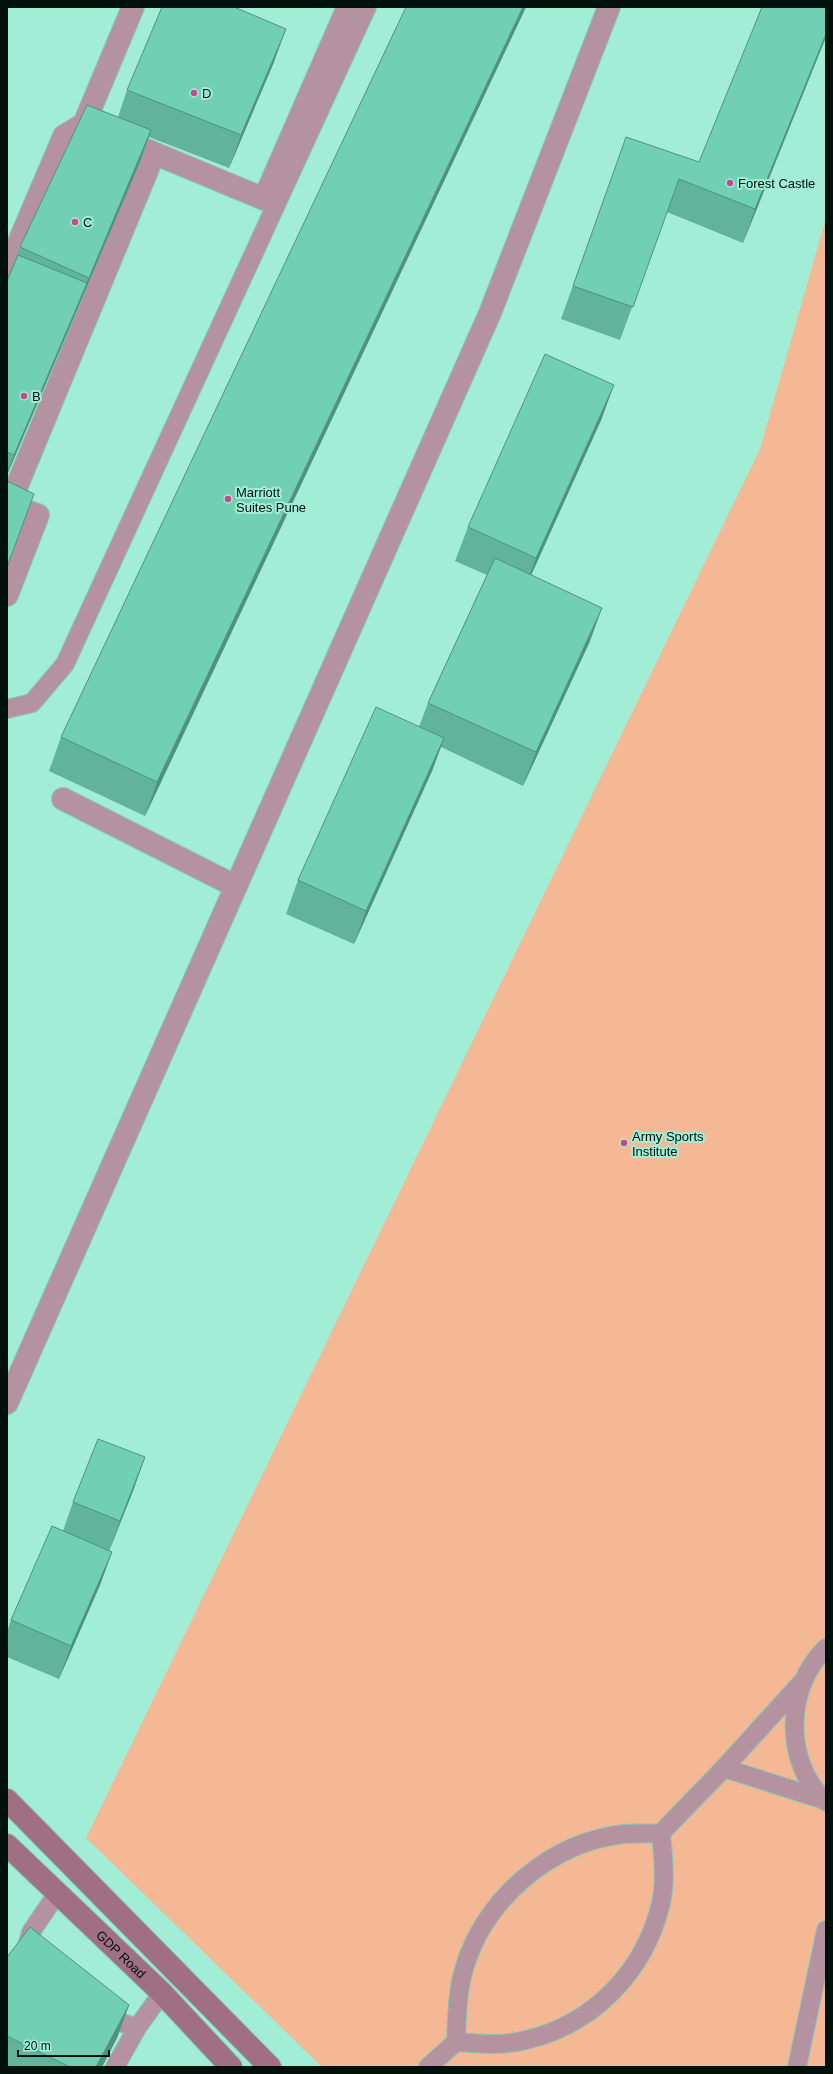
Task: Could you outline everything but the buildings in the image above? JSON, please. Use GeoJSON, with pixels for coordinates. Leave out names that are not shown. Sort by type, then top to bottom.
{"type":"FeatureCollection","features":[{"type":"Feature","properties":{"kind":"main road"},"geometry":{"type":"LineString","coordinates":[[7,1800],[270,2067]]}},
{"type":"Feature","properties":{"kind":"main road","name":"GDP Road"},"geometry":{"type":"LineString","coordinates":[[8,1851],[58,1892],[162,1993],[231,2067]]}},
{"type":"Feature","properties":{"kind":"street"},"geometry":{"type":"LineString","coordinates":[[7,270],[64,136],[84,124],[133,7]]}},
{"type":"Feature","properties":{"kind":"street"},"geometry":{"type":"LineString","coordinates":[[84,124],[264,199],[348,7]]}},
{"type":"Feature","properties":{"kind":"street"},"geometry":{"type":"LineString","coordinates":[[7,1403],[490,313],[609,7]]}},
{"type":"Feature","properties":{"kind":"street"},"geometry":{"type":"LineString","coordinates":[[7,595],[38,515],[8,505],[154,154]]}},
{"type":"Feature","properties":{"kind":"street"},"geometry":{"type":"LineString","coordinates":[[63,799],[235,886]]}},
{"type":"Feature","properties":{"kind":"lane"},"geometry":{"type":"LineString","coordinates":[[7,709],[32,703],[65,664],[367,7]]}},
{"type":"Feature","properties":{"kind":"lane"},"geometry":{"type":"LineString","coordinates":[[456,2042],[457,2005],[464,1969],[478,1935],[498,1904],[524,1878],[554,1857],[588,1842],[624,1834],[661,1834],[802,1683],[818,1656],[826,1648]]}},
{"type":"Feature","properties":{"kind":"lane"},"geometry":{"type":"LineString","coordinates":[[802,1683],[794,1713],[795,1745],[806,1774],[825,1801]]}},
{"type":"Feature","properties":{"kind":"lane"},"geometry":{"type":"LineString","coordinates":[[724,1768],[825,1801]]}},
{"type":"Feature","properties":{"kind":"lane"},"geometry":{"type":"LineString","coordinates":[[428,2067],[456,2042],[491,2044],[525,2041],[558,2030],[588,2014],[614,1992],[636,1965],[652,1935],[662,1902],[664,1868],[661,1834]]}},
{"type":"Feature","properties":{"kind":"lane"},"geometry":{"type":"LineString","coordinates":[[43,1962],[31,1953],[28,1942],[31,1932],[58,1892]]}},
{"type":"Feature","properties":{"kind":"lane"},"geometry":{"type":"LineString","coordinates":[[797,2067],[826,1930]]}},
{"type":"Feature","properties":{"kind":"lane"},"geometry":{"type":"LineString","coordinates":[[115,2067],[137,2028],[162,1993]]}},
{"type":"Feature","properties":{"kind":"lane"},"geometry":{"type":"LineString","coordinates":[[91,2000],[120,2022],[137,2028]]}},
{"type":"Feature","properties":{"kind":"shaded area","name":"Army Sports Institute"},"geometry":{"type":"Polygon","coordinates":[[[826,218],[826,2067],[322,2067],[86,1838],[760,449],[826,218]]]}},
{"type":"Feature","properties":{"kind":"place","name":"D"},"geometry":{"type":"Point","coordinates":[194,93]}},
{"type":"Feature","properties":{"kind":"place","name":"Forest Castle"},"geometry":{"type":"Point","coordinates":[730,183]}},
{"type":"Feature","properties":{"kind":"place","name":"C"},"geometry":{"type":"Point","coordinates":[75,222]}},
{"type":"Feature","properties":{"kind":"place","name":"B"},"geometry":{"type":"Point","coordinates":[24,396]}},
{"type":"Feature","properties":{"kind":"place","name":"Marriott Suites Pune"},"geometry":{"type":"Point","coordinates":[228,499]}},
{"type":"Feature","properties":{"kind":"place","name":"Army Sports Institute"},"geometry":{"type":"Point","coordinates":[624,1143]}}]}
